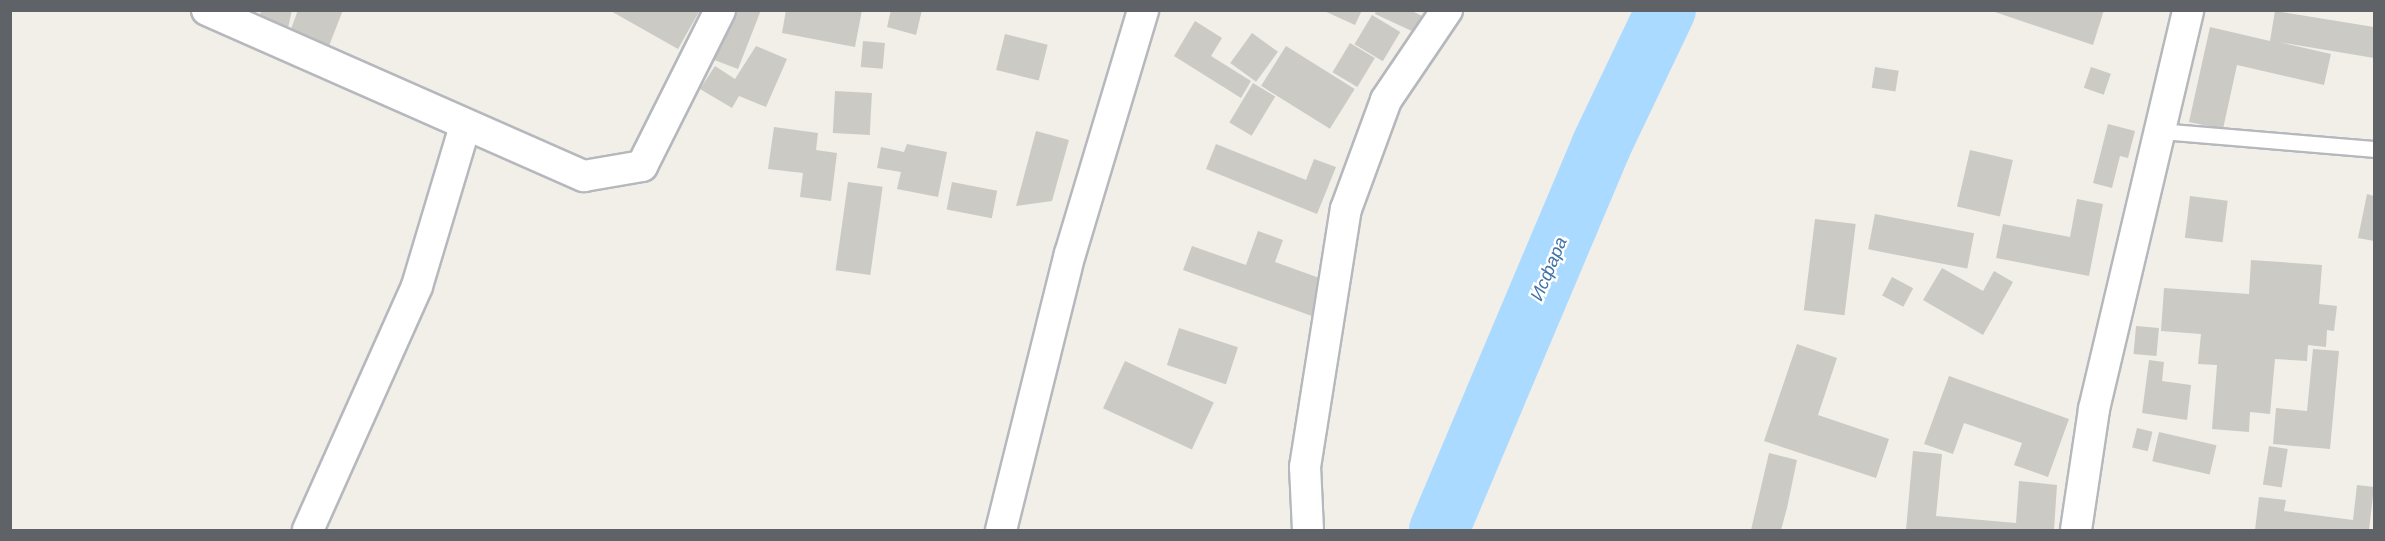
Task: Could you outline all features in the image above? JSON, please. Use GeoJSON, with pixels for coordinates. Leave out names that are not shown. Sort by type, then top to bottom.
{"type":"FeatureCollection","features":[{"type":"Feature","properties":{"kind":"street"},"geometry":{"type":"LineString","coordinates":[[207,10],[465,126],[584,176],[642,166],[720,10]]}},
{"type":"Feature","properties":{"kind":"street"},"geometry":{"type":"LineString","coordinates":[[1001,531],[1070,254],[1143,10]]}},
{"type":"Feature","properties":{"kind":"street"},"geometry":{"type":"LineString","coordinates":[[1308,531],[1305,467],[1346,209],[1386,100],[1447,10]]}},
{"type":"Feature","properties":{"kind":"street"},"geometry":{"type":"LineString","coordinates":[[2076,531],[2094,409],[2188,10]]}},
{"type":"Feature","properties":{"kind":"street"},"geometry":{"type":"LineString","coordinates":[[308,531],[417,286],[465,126]]}},
{"type":"Feature","properties":{"kind":"lane"},"geometry":{"type":"LineString","coordinates":[[2160,131],[2374,149]]}},
{"type":"Feature","properties":{"kind":"building"},"geometry":{"type":"Polygon","coordinates":[[[261,10],[292,10],[287,33],[259,24],[261,10]]]}},
{"type":"Feature","properties":{"kind":"building"},"geometry":{"type":"Polygon","coordinates":[[[298,10],[343,10],[327,51],[288,37],[298,10]]]}},
{"type":"Feature","properties":{"kind":"building"},"geometry":{"type":"Polygon","coordinates":[[[609,10],[700,10],[678,49],[609,10]]]}},
{"type":"Feature","properties":{"kind":"building"},"geometry":{"type":"Polygon","coordinates":[[[728,10],[761,10],[738,69],[709,58],[728,10]]]}},
{"type":"Feature","properties":{"kind":"building"},"geometry":{"type":"Polygon","coordinates":[[[786,10],[862,10],[855,47],[782,33],[786,10]]]}},
{"type":"Feature","properties":{"kind":"building"},"geometry":{"type":"Polygon","coordinates":[[[891,10],[922,10],[916,35],[887,27],[891,10]]]}},
{"type":"Feature","properties":{"kind":"building"},"geometry":{"type":"Polygon","coordinates":[[[1322,10],[1362,10],[1355,25],[1322,10]]]}},
{"type":"Feature","properties":{"kind":"building"},"geometry":{"type":"Polygon","coordinates":[[[1376,10],[1410,10],[1422,16],[1414,32],[1375,14],[1376,10]]]}},
{"type":"Feature","properties":{"kind":"building"},"geometry":{"type":"Polygon","coordinates":[[[1989,10],[2104,10],[2093,45],[1989,10]]]}},
{"type":"Feature","properties":{"kind":"building"},"geometry":{"type":"Polygon","coordinates":[[[2275,11],[2374,27],[2374,58],[2278,42],[2331,54],[2324,85],[2237,65],[2223,129],[2189,122],[2210,27],[2270,41],[2275,11]]]}},
{"type":"Feature","properties":{"kind":"building"},"geometry":{"type":"Polygon","coordinates":[[[1372,15],[1400,32],[1383,61],[1354,44],[1372,15]]]}},
{"type":"Feature","properties":{"kind":"building"},"geometry":{"type":"Polygon","coordinates":[[[1195,21],[1222,38],[1211,56],[1251,81],[1241,98],[1174,56],[1195,21]]]}},
{"type":"Feature","properties":{"kind":"building"},"geometry":{"type":"Polygon","coordinates":[[[1252,33],[1278,52],[1256,82],[1230,63],[1252,33]]]}},
{"type":"Feature","properties":{"kind":"building"},"geometry":{"type":"Polygon","coordinates":[[[1005,34],[1048,45],[1039,81],[996,70],[1005,34]]]}},
{"type":"Feature","properties":{"kind":"building"},"geometry":{"type":"Polygon","coordinates":[[[863,41],[885,43],[883,69],[861,67],[863,41]]]}},
{"type":"Feature","properties":{"kind":"building"},"geometry":{"type":"Polygon","coordinates":[[[1350,43],[1375,58],[1357,87],[1332,72],[1350,43]]]}},
{"type":"Feature","properties":{"kind":"building"},"geometry":{"type":"Polygon","coordinates":[[[756,46],[787,59],[766,107],[739,96],[732,108],[700,89],[715,66],[735,79],[756,46]]]}},
{"type":"Feature","properties":{"kind":"building"},"geometry":{"type":"Polygon","coordinates":[[[1286,46],[1355,89],[1330,129],[1261,86],[1286,46]]]}},
{"type":"Feature","properties":{"kind":"building"},"geometry":{"type":"Polygon","coordinates":[[[1875,67],[1899,71],[1895,91],[1872,88],[1875,67]]]}},
{"type":"Feature","properties":{"kind":"building"},"geometry":{"type":"Polygon","coordinates":[[[2091,67],[2111,74],[2104,95],[2084,88],[2091,67]]]}},
{"type":"Feature","properties":{"kind":"building"},"geometry":{"type":"Polygon","coordinates":[[[1253,83],[1275,96],[1252,136],[1229,122],[1253,83]]]}},
{"type":"Feature","properties":{"kind":"building"},"geometry":{"type":"Polygon","coordinates":[[[835,91],[872,93],[870,135],[833,133],[835,91]]]}},
{"type":"Feature","properties":{"kind":"building"},"geometry":{"type":"Polygon","coordinates":[[[2108,124],[2135,131],[2128,158],[2120,156],[2112,188],[2093,183],[2108,124]]]}},
{"type":"Feature","properties":{"kind":"building"},"geometry":{"type":"Polygon","coordinates":[[[774,127],[818,133],[816,150],[837,153],[831,201],[800,197],[803,173],[768,169],[774,127]]]}},
{"type":"Feature","properties":{"kind":"building"},"geometry":{"type":"Polygon","coordinates":[[[1036,131],[1069,140],[1052,201],[1016,206],[1036,131]]]}},
{"type":"Feature","properties":{"kind":"building"},"geometry":{"type":"Polygon","coordinates":[[[907,144],[947,152],[938,197],[897,189],[901,172],[877,168],[881,147],[904,152],[907,144]]]}},
{"type":"Feature","properties":{"kind":"building"},"geometry":{"type":"Polygon","coordinates":[[[1216,144],[1306,180],[1314,159],[1336,167],[1317,214],[1206,169],[1216,144]]]}},
{"type":"Feature","properties":{"kind":"building"},"geometry":{"type":"Polygon","coordinates":[[[1970,150],[2013,160],[2000,216],[1957,207],[1970,150]]]}},
{"type":"Feature","properties":{"kind":"building"},"geometry":{"type":"Polygon","coordinates":[[[848,182],[883,187],[870,275],[836,270],[848,182]]]}},
{"type":"Feature","properties":{"kind":"building"},"geometry":{"type":"Polygon","coordinates":[[[952,182],[997,191],[992,218],[947,209],[952,182]]]}},
{"type":"Feature","properties":{"kind":"building"},"geometry":{"type":"Polygon","coordinates":[[[2367,194],[2374,196],[2374,241],[2358,238],[2367,194]]]}},
{"type":"Feature","properties":{"kind":"building"},"geometry":{"type":"Polygon","coordinates":[[[2190,196],[2228,201],[2223,242],[2185,238],[2190,196]]]}},
{"type":"Feature","properties":{"kind":"building"},"geometry":{"type":"Polygon","coordinates":[[[2077,199],[2103,204],[2089,276],[1996,258],[2003,224],[2070,237],[2077,199]]]}},
{"type":"Feature","properties":{"kind":"building"},"geometry":{"type":"Polygon","coordinates":[[[1875,214],[1974,233],[1967,269],[1868,249],[1875,214]]]}},
{"type":"Feature","properties":{"kind":"building"},"geometry":{"type":"Polygon","coordinates":[[[1815,219],[1856,224],[1844,315],[1804,310],[1815,219]]]}},
{"type":"Feature","properties":{"kind":"building"},"geometry":{"type":"Polygon","coordinates":[[[1258,231],[1283,240],[1275,262],[1325,280],[1312,316],[1183,270],[1192,246],[1246,265],[1258,231]]]}},
{"type":"Feature","properties":{"kind":"building"},"geometry":{"type":"Polygon","coordinates":[[[2251,260],[2322,265],[2319,304],[2337,306],[2334,331],[2327,330],[2326,347],[2308,345],[2307,361],[2275,359],[2270,414],[2250,412],[2249,432],[2212,429],[2217,365],[2198,364],[2201,334],[2161,331],[2164,288],[2249,294],[2251,260]]]}},
{"type":"Feature","properties":{"kind":"building"},"geometry":{"type":"Polygon","coordinates":[[[1942,268],[1983,291],[1994,271],[2013,282],[1983,335],[1923,300],[1942,268]]]}},
{"type":"Feature","properties":{"kind":"building"},"geometry":{"type":"Polygon","coordinates":[[[1892,277],[1913,288],[1903,307],[1882,296],[1892,277]]]}},
{"type":"Feature","properties":{"kind":"building"},"geometry":{"type":"Polygon","coordinates":[[[2136,326],[2159,328],[2156,356],[2134,354],[2136,326]]]}},
{"type":"Feature","properties":{"kind":"building"},"geometry":{"type":"Polygon","coordinates":[[[1179,328],[1238,347],[1226,384],[1167,365],[1179,328]]]}},
{"type":"Feature","properties":{"kind":"building"},"geometry":{"type":"Polygon","coordinates":[[[1797,344],[1837,358],[1818,415],[1889,439],[1876,478],[1764,441],[1797,344]]]}},
{"type":"Feature","properties":{"kind":"building"},"geometry":{"type":"Polygon","coordinates":[[[2313,349],[2339,351],[2330,449],[2273,444],[2276,408],[2307,411],[2313,349]]]}},
{"type":"Feature","properties":{"kind":"building"},"geometry":{"type":"Polygon","coordinates":[[[2149,360],[2164,362],[2162,381],[2191,385],[2187,420],[2142,413],[2149,360]]]}},
{"type":"Feature","properties":{"kind":"building"},"geometry":{"type":"Polygon","coordinates":[[[1125,361],[1214,402],[1192,450],[1103,408],[1125,361]]]}},
{"type":"Feature","properties":{"kind":"building"},"geometry":{"type":"Polygon","coordinates":[[[1949,376],[2069,419],[2048,477],[2014,465],[2022,443],[1964,423],[1953,454],[1924,444],[1949,376]]]}},
{"type":"Feature","properties":{"kind":"building"},"geometry":{"type":"Polygon","coordinates":[[[2137,428],[2153,432],[2148,451],[2132,447],[2137,428]]]}},
{"type":"Feature","properties":{"kind":"building"},"geometry":{"type":"Polygon","coordinates":[[[2159,432],[2216,445],[2210,475],[2152,461],[2159,432]]]}},
{"type":"Feature","properties":{"kind":"building"},"geometry":{"type":"Polygon","coordinates":[[[2269,446],[2288,449],[2282,487],[2263,485],[2269,446]]]}},
{"type":"Feature","properties":{"kind":"building"},"geometry":{"type":"Polygon","coordinates":[[[1913,451],[1942,454],[1936,516],[2016,523],[2019,481],[2057,485],[2054,530],[1906,530],[1913,451]]]}},
{"type":"Feature","properties":{"kind":"building"},"geometry":{"type":"Polygon","coordinates":[[[1769,453],[1797,460],[1787,508],[1781,530],[1751,530],[1769,453]]]}},
{"type":"Feature","properties":{"kind":"building"},"geometry":{"type":"Polygon","coordinates":[[[2357,485],[2374,487],[2369,530],[2255,530],[2259,497],[2286,500],[2284,511],[2353,520],[2357,485]]]}},
{"type":"Feature","properties":{"kind":"waterway","name":"Исфара"},"geometry":{"type":"LineString","coordinates":[[1439,530],[1601,146],[1666,10]]}}]}
